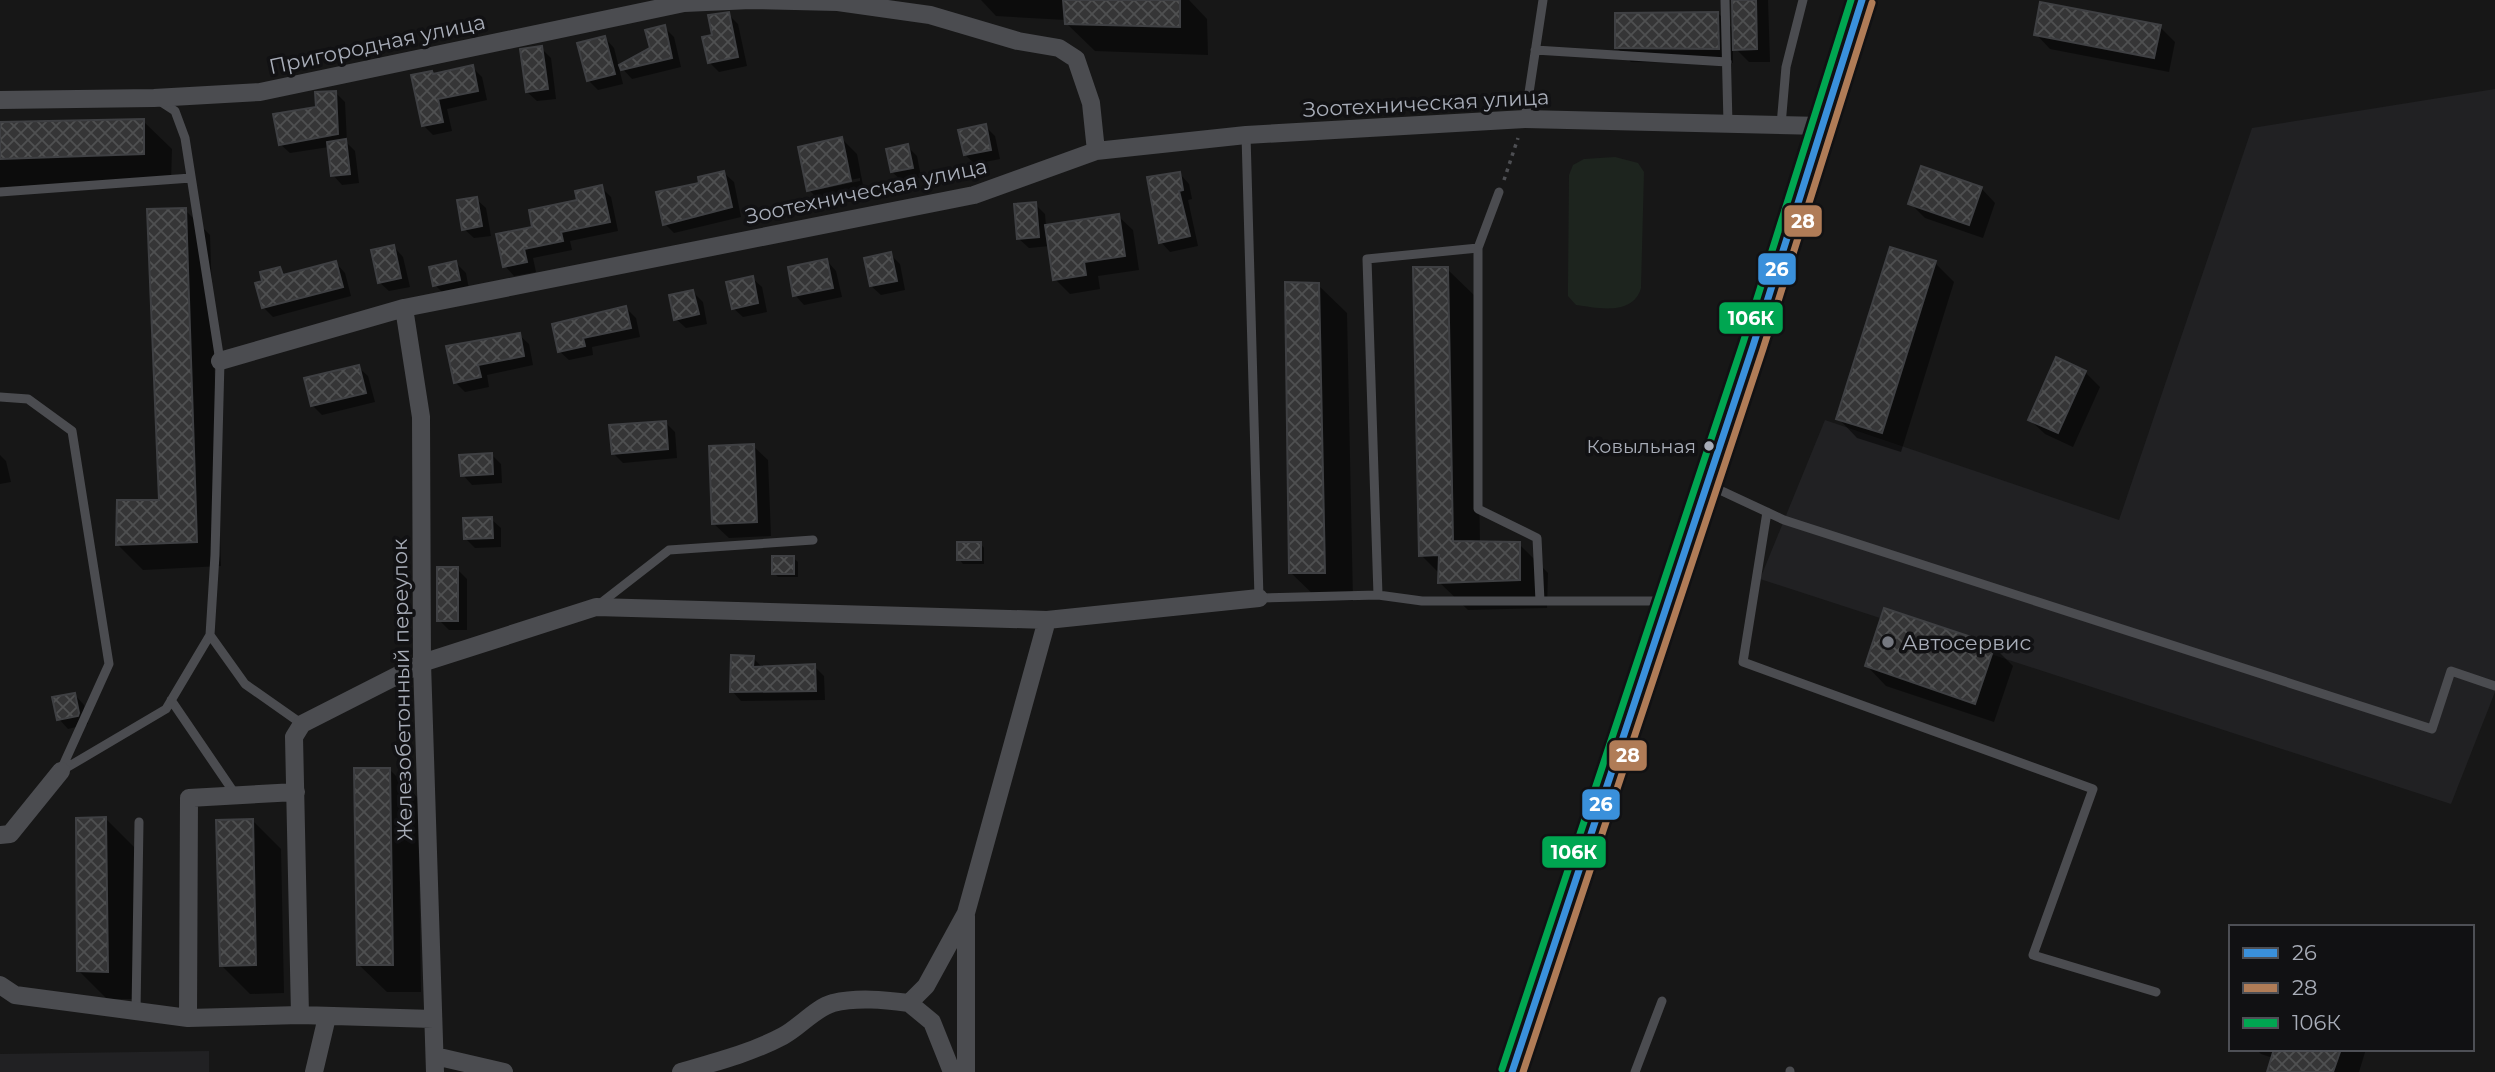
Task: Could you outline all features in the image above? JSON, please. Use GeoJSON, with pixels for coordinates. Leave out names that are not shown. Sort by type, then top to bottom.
{"type":"FeatureCollection","features":[{"type":"Feature","properties":{"kind":"main road"},"geometry":{"type":"LineString","coordinates":[[1512,1072],[1669,601],[1862,0]]}},
{"type":"Feature","properties":{"kind":"street","name":"Пригородная улица"},"geometry":{"type":"LineString","coordinates":[[0,100],[154,98],[260,92],[684,3],[751,0],[838,2],[930,15],[1018,41],[1059,48],[1076,59],[1091,103],[1096,150]]}},
{"type":"Feature","properties":{"kind":"street","name":"Зоотехническая улица"},"geometry":{"type":"LineString","coordinates":[[220,361],[404,308],[974,195],[1096,150],[1247,135],[1525,119],[1822,126]]}},
{"type":"Feature","properties":{"kind":"street","name":"Железобетонный переулок"},"geometry":{"type":"LineString","coordinates":[[404,308],[421,417],[422,663],[435,1064]]}},
{"type":"Feature","properties":{"kind":"street"},"geometry":{"type":"LineString","coordinates":[[300,1015],[295,737],[302,724],[422,663],[596,607],[1047,620],[1259,598]]}},
{"type":"Feature","properties":{"kind":"street"},"geometry":{"type":"LineString","coordinates":[[909,1003],[926,986],[966,913],[1047,620]]}},
{"type":"Feature","properties":{"kind":"street"},"geometry":{"type":"LineString","coordinates":[[0,835],[10,834],[61,771]]}},
{"type":"Feature","properties":{"kind":"street"},"geometry":{"type":"LineString","coordinates":[[188,1018],[189,798],[296,792]]}},
{"type":"Feature","properties":{"kind":"street"},"geometry":{"type":"LineString","coordinates":[[966,913],[966,1072]]}},
{"type":"Feature","properties":{"kind":"street"},"geometry":{"type":"LineString","coordinates":[[5,992],[188,1018],[300,1015],[433,1019]]}},
{"type":"Feature","properties":{"kind":"street"},"geometry":{"type":"LineString","coordinates":[[681,1072],[758,1048],[786,1034],[831,1003],[871,998],[909,1003],[932,1022],[952,1072]]}},
{"type":"Feature","properties":{"kind":"street"},"geometry":{"type":"LineString","coordinates":[[314,1072],[327,1017]]}},
{"type":"Feature","properties":{"kind":"street"},"geometry":{"type":"LineString","coordinates":[[435,1064],[504,1072]]}},
{"type":"Feature","properties":{"kind":"lane"},"geometry":{"type":"LineString","coordinates":[[1525,119],[1543,0]]}},
{"type":"Feature","properties":{"kind":"lane"},"geometry":{"type":"LineString","coordinates":[[1726,0],[1728,124]]}},
{"type":"Feature","properties":{"kind":"lane"},"geometry":{"type":"LineString","coordinates":[[1781,125],[1786,67],[1803,0]]}},
{"type":"Feature","properties":{"kind":"lane"},"geometry":{"type":"LineString","coordinates":[[1535,50],[1727,62]]}},
{"type":"Feature","properties":{"kind":"lane"},"geometry":{"type":"LineString","coordinates":[[61,771],[166,709],[210,635],[220,361],[185,138],[175,111],[154,98]]}},
{"type":"Feature","properties":{"kind":"lane"},"geometry":{"type":"LineString","coordinates":[[1247,135],[1259,598],[1378,595],[1422,601],[1669,601]]}},
{"type":"Feature","properties":{"kind":"lane"},"geometry":{"type":"LineString","coordinates":[[0,192],[191,178]]}},
{"type":"Feature","properties":{"kind":"lane"},"geometry":{"type":"LineString","coordinates":[[1499,192],[1478,248],[1478,509],[1537,538],[1540,601]]}},
{"type":"Feature","properties":{"kind":"lane"},"geometry":{"type":"LineString","coordinates":[[1378,595],[1367,259],[1478,248]]}},
{"type":"Feature","properties":{"kind":"lane"},"geometry":{"type":"LineString","coordinates":[[0,388],[4,397],[28,399],[72,431],[109,664],[61,771]]}},
{"type":"Feature","properties":{"kind":"lane"},"geometry":{"type":"LineString","coordinates":[[1707,484],[1797,524],[2432,729],[2451,671],[2495,686]]}},
{"type":"Feature","properties":{"kind":"lane"},"geometry":{"type":"LineString","coordinates":[[1767,512],[1743,662],[2093,789],[2033,955],[2156,992]]}},
{"type":"Feature","properties":{"kind":"lane"},"geometry":{"type":"LineString","coordinates":[[596,607],[669,550],[813,540]]}},
{"type":"Feature","properties":{"kind":"lane"},"geometry":{"type":"LineString","coordinates":[[210,635],[245,684],[302,724]]}},
{"type":"Feature","properties":{"kind":"lane"},"geometry":{"type":"LineString","coordinates":[[172,700],[236,796]]}},
{"type":"Feature","properties":{"kind":"lane"},"geometry":{"type":"LineString","coordinates":[[136,1011],[139,822]]}},
{"type":"Feature","properties":{"kind":"lane"},"geometry":{"type":"LineString","coordinates":[[1636,1072],[1662,1001]]}},
{"type":"Feature","properties":{"kind":"path"},"geometry":{"type":"LineString","coordinates":[[1499,192],[1525,119]]}},
{"type":"Feature","properties":{"kind":"shaded area"},"geometry":{"type":"Polygon","coordinates":[[[2495,89],[2495,692],[2451,804],[1760,579],[1825,420],[2119,520],[2252,128],[2495,89]]]}},
{"type":"Feature","properties":{"kind":"shaded area"},"geometry":{"type":"Polygon","coordinates":[[[1615,157],[1638,163],[1644,172],[1641,288],[1631,303],[1623,306],[1604,308],[1576,305],[1568,296],[1569,175],[1573,165],[1584,159],[1615,157]]]}},
{"type":"Feature","properties":{"kind":"shaded area"},"geometry":{"type":"Polygon","coordinates":[[[209,1051],[209,1072],[0,1072],[0,1054],[209,1051]]]}},
{"type":"Feature","properties":{"kind":"building"},"geometry":{"type":"Polygon","coordinates":[[[1063,0],[1180,0],[1180,27],[1065,24],[1063,0]]]}},
{"type":"Feature","properties":{"kind":"building"},"geometry":{"type":"Polygon","coordinates":[[[1732,0],[1756,0],[1757,49],[1733,50],[1732,0]]]}},
{"type":"Feature","properties":{"kind":"building"},"geometry":{"type":"Polygon","coordinates":[[[2040,2],[2161,25],[2154,58],[2034,35],[2040,2]]]}},
{"type":"Feature","properties":{"kind":"building"},"geometry":{"type":"Polygon","coordinates":[[[729,12],[738,57],[708,63],[702,37],[712,35],[708,15],[729,12]]]}},
{"type":"Feature","properties":{"kind":"building"},"geometry":{"type":"Polygon","coordinates":[[[1718,12],[1719,49],[1615,48],[1615,13],[1718,12]]]}},
{"type":"Feature","properties":{"kind":"building"},"geometry":{"type":"Polygon","coordinates":[[[665,25],[672,58],[621,70],[619,65],[650,48],[645,30],[665,25]]]}},
{"type":"Feature","properties":{"kind":"building"},"geometry":{"type":"Polygon","coordinates":[[[605,36],[615,74],[587,81],[577,43],[605,36]]]}},
{"type":"Feature","properties":{"kind":"building"},"geometry":{"type":"Polygon","coordinates":[[[542,46],[548,89],[526,92],[520,49],[542,46]]]}},
{"type":"Feature","properties":{"kind":"building"},"geometry":{"type":"Polygon","coordinates":[[[473,65],[478,91],[438,99],[443,122],[422,126],[411,75],[432,71],[433,74],[473,65]]]}},
{"type":"Feature","properties":{"kind":"building"},"geometry":{"type":"Polygon","coordinates":[[[336,91],[338,134],[279,145],[273,114],[316,107],[315,92],[336,91]]]}},
{"type":"Feature","properties":{"kind":"building"},"geometry":{"type":"Polygon","coordinates":[[[144,119],[144,154],[0,159],[0,122],[144,119]]]}},
{"type":"Feature","properties":{"kind":"building"},"geometry":{"type":"Polygon","coordinates":[[[986,124],[991,150],[964,155],[958,130],[986,124]]]}},
{"type":"Feature","properties":{"kind":"building"},"geometry":{"type":"Polygon","coordinates":[[[842,137],[851,181],[807,191],[798,147],[842,137]]]}},
{"type":"Feature","properties":{"kind":"building"},"geometry":{"type":"Polygon","coordinates":[[[346,139],[350,174],[331,176],[327,142],[346,139]]]}},
{"type":"Feature","properties":{"kind":"building"},"geometry":{"type":"Polygon","coordinates":[[[908,144],[913,168],[891,172],[886,149],[908,144]]]}},
{"type":"Feature","properties":{"kind":"building"},"geometry":{"type":"Polygon","coordinates":[[[1921,166],[1982,187],[1969,225],[1908,204],[1921,166]]]}},
{"type":"Feature","properties":{"kind":"building"},"geometry":{"type":"Polygon","coordinates":[[[724,171],[732,207],[663,225],[656,192],[699,183],[698,177],[724,171]]]}},
{"type":"Feature","properties":{"kind":"building"},"geometry":{"type":"Polygon","coordinates":[[[1180,172],[1183,190],[1179,191],[1190,236],[1159,243],[1147,177],[1180,172]]]}},
{"type":"Feature","properties":{"kind":"building"},"geometry":{"type":"Polygon","coordinates":[[[602,185],[610,222],[561,232],[563,241],[524,249],[527,262],[503,267],[496,234],[532,227],[529,210],[577,200],[575,191],[602,185]]]}},
{"type":"Feature","properties":{"kind":"building"},"geometry":{"type":"Polygon","coordinates":[[[477,197],[482,226],[462,230],[457,200],[477,197]]]}},
{"type":"Feature","properties":{"kind":"building"},"geometry":{"type":"Polygon","coordinates":[[[1036,202],[1039,237],[1017,239],[1014,204],[1036,202]]]}},
{"type":"Feature","properties":{"kind":"building"},"geometry":{"type":"Polygon","coordinates":[[[186,208],[197,542],[116,545],[117,500],[159,500],[147,209],[186,208]]]}},
{"type":"Feature","properties":{"kind":"building"},"geometry":{"type":"Polygon","coordinates":[[[1119,214],[1125,256],[1084,262],[1086,275],[1053,280],[1045,225],[1119,214]]]}},
{"type":"Feature","properties":{"kind":"building"},"geometry":{"type":"Polygon","coordinates":[[[394,245],[401,278],[378,283],[371,250],[394,245]]]}},
{"type":"Feature","properties":{"kind":"building"},"geometry":{"type":"Polygon","coordinates":[[[1890,247],[1936,261],[1882,433],[1836,419],[1890,247]]]}},
{"type":"Feature","properties":{"kind":"building"},"geometry":{"type":"Polygon","coordinates":[[[891,252],[897,281],[870,286],[864,258],[891,252]]]}},
{"type":"Feature","properties":{"kind":"building"},"geometry":{"type":"Polygon","coordinates":[[[827,259],[833,288],[793,296],[788,267],[827,259]]]}},
{"type":"Feature","properties":{"kind":"building"},"geometry":{"type":"Polygon","coordinates":[[[336,261],[343,287],[262,308],[255,283],[262,281],[260,272],[280,267],[283,275],[336,261]]]}},
{"type":"Feature","properties":{"kind":"building"},"geometry":{"type":"Polygon","coordinates":[[[456,261],[460,280],[433,286],[429,267],[456,261]]]}},
{"type":"Feature","properties":{"kind":"building"},"geometry":{"type":"Polygon","coordinates":[[[1413,267],[1448,267],[1453,541],[1520,542],[1520,580],[1438,583],[1439,555],[1419,556],[1413,267]]]}},
{"type":"Feature","properties":{"kind":"building"},"geometry":{"type":"Polygon","coordinates":[[[753,276],[758,303],[732,309],[726,282],[753,276]]]}},
{"type":"Feature","properties":{"kind":"building"},"geometry":{"type":"Polygon","coordinates":[[[1285,282],[1319,283],[1325,573],[1289,573],[1285,282]]]}},
{"type":"Feature","properties":{"kind":"building"},"geometry":{"type":"Polygon","coordinates":[[[693,290],[699,314],[674,320],[669,295],[693,290]]]}},
{"type":"Feature","properties":{"kind":"building"},"geometry":{"type":"Polygon","coordinates":[[[626,306],[631,328],[583,338],[585,346],[558,352],[552,324],[626,306]]]}},
{"type":"Feature","properties":{"kind":"building"},"geometry":{"type":"Polygon","coordinates":[[[520,333],[524,356],[478,365],[481,377],[454,383],[446,346],[520,333]]]}},
{"type":"Feature","properties":{"kind":"building"},"geometry":{"type":"Polygon","coordinates":[[[2056,357],[2086,371],[2058,433],[2028,420],[2056,357]]]}},
{"type":"Feature","properties":{"kind":"building"},"geometry":{"type":"Polygon","coordinates":[[[359,365],[366,393],[311,406],[304,378],[359,365]]]}},
{"type":"Feature","properties":{"kind":"building"},"geometry":{"type":"Polygon","coordinates":[[[666,421],[668,449],[612,454],[609,425],[666,421]]]}},
{"type":"Feature","properties":{"kind":"building"},"geometry":{"type":"Polygon","coordinates":[[[754,444],[757,522],[712,524],[709,446],[754,444]]]}},
{"type":"Feature","properties":{"kind":"building"},"geometry":{"type":"Polygon","coordinates":[[[492,453],[493,474],[461,476],[459,455],[492,453]]]}},
{"type":"Feature","properties":{"kind":"building"},"geometry":{"type":"Polygon","coordinates":[[[492,517],[493,538],[464,539],[463,518],[492,517]]]}},
{"type":"Feature","properties":{"kind":"building"},"geometry":{"type":"Polygon","coordinates":[[[957,542],[981,542],[981,560],[957,560],[957,542]]]}},
{"type":"Feature","properties":{"kind":"building"},"geometry":{"type":"Polygon","coordinates":[[[772,556],[794,556],[794,574],[772,574],[772,556]]]}},
{"type":"Feature","properties":{"kind":"building"},"geometry":{"type":"Polygon","coordinates":[[[437,567],[458,567],[458,621],[437,621],[437,567]]]}},
{"type":"Feature","properties":{"kind":"building"},"geometry":{"type":"Polygon","coordinates":[[[1884,608],[1995,645],[1975,704],[1865,666],[1884,608]]]}},
{"type":"Feature","properties":{"kind":"building"},"geometry":{"type":"Polygon","coordinates":[[[731,655],[754,656],[753,667],[815,664],[816,691],[730,692],[731,655]]]}},
{"type":"Feature","properties":{"kind":"building"},"geometry":{"type":"Polygon","coordinates":[[[75,693],[78,716],[57,720],[52,697],[75,693]]]}},
{"type":"Feature","properties":{"kind":"building"},"geometry":{"type":"Polygon","coordinates":[[[354,768],[390,768],[393,965],[357,965],[354,768]]]}},
{"type":"Feature","properties":{"kind":"building"},"geometry":{"type":"Polygon","coordinates":[[[106,817],[108,972],[77,971],[76,818],[106,817]]]}},
{"type":"Feature","properties":{"kind":"building"},"geometry":{"type":"Polygon","coordinates":[[[253,819],[256,965],[220,966],[216,820],[253,819]]]}},
{"type":"Feature","properties":{"kind":"building"},"geometry":{"type":"Polygon","coordinates":[[[2273,1051],[2340,1051],[2333,1072],[2267,1072],[2273,1051]]]}},
{"type":"Feature","properties":{"kind":"transit line","name":"106К"},"geometry":{"type":"LineString","coordinates":[[1502,1069],[1743,343],[1851,0]]}},
{"type":"Feature","properties":{"kind":"transit line","name":"26"},"geometry":{"type":"LineString","coordinates":[[1512,1072],[1753,346],[1862,0]]}},
{"type":"Feature","properties":{"kind":"transit line","name":"28"},"geometry":{"type":"LineString","coordinates":[[1523,1072],[1763,349],[1872,3]]}},
{"type":"Feature","properties":{"kind":"place","name":"Ковыльная"},"geometry":{"type":"Point","coordinates":[1709,446]}},
{"type":"Feature","properties":{"kind":"place","name":"Автосервис"},"geometry":{"type":"Point","coordinates":[1888,642]}}]}
